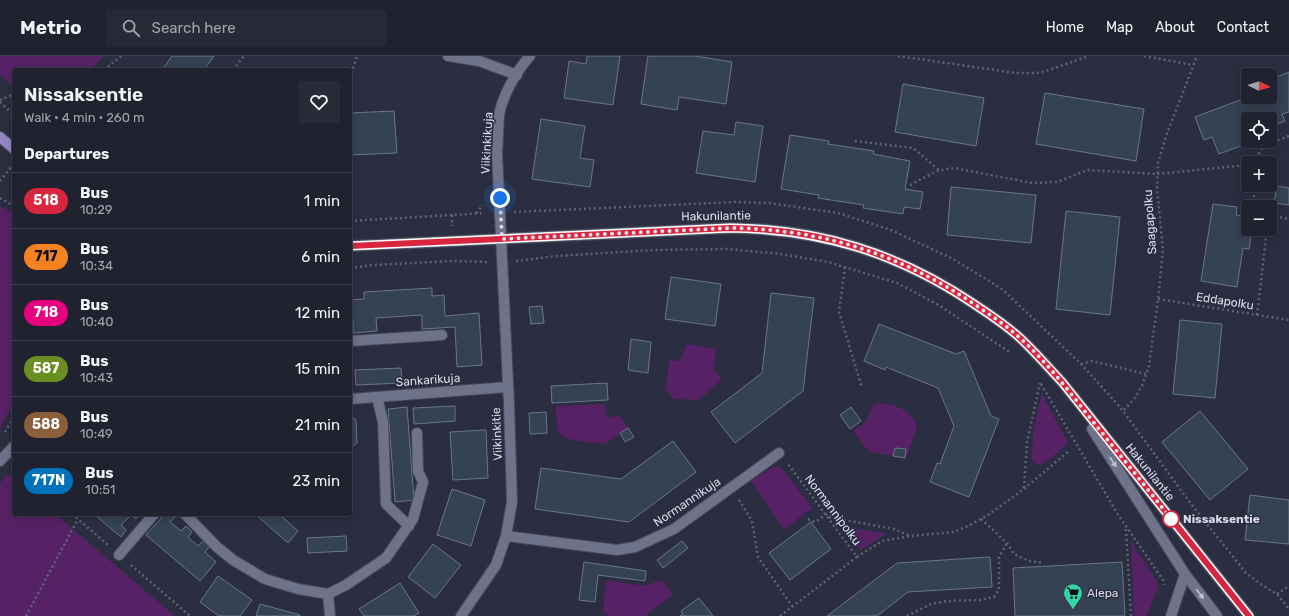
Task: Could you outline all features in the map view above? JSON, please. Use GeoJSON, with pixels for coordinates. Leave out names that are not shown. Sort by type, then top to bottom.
{"type":"FeatureCollection","features":[{"type":"Feature","properties":{"kind":"main road"},"geometry":{"type":"LineString","coordinates":[[0,137],[12,147]]}},
{"type":"Feature","properties":{"kind":"street"},"geometry":{"type":"LineString","coordinates":[[448,56],[480,61],[516,75]]}},
{"type":"Feature","properties":{"kind":"street","name":"Viikinkikuja"},"geometry":{"type":"LineString","coordinates":[[502,239],[497,153],[499,115],[507,92],[523,63],[530,56]]}},
{"type":"Feature","properties":{"kind":"street","name":"Hakunilantie"},"geometry":{"type":"LineString","coordinates":[[352,246],[730,228],[758,228],[794,232],[831,239],[871,251],[909,266],[956,292],[994,317],[1020,338],[1062,382],[1249,616]]}},
{"type":"Feature","properties":{"kind":"street","name":"Viikinkitie"},"geometry":{"type":"LineString","coordinates":[[462,616],[496,565],[506,536],[512,502],[502,239]]}},
{"type":"Feature","properties":{"kind":"street"},"geometry":{"type":"LineString","coordinates":[[352,341],[442,335]]}},
{"type":"Feature","properties":{"kind":"street","name":"Hakunilantie"},"geometry":{"type":"LineString","coordinates":[[1062,382],[1185,574],[1217,616]]}},
{"type":"Feature","properties":{"kind":"street","name":"Sankarikuja"},"geometry":{"type":"LineString","coordinates":[[352,399],[508,387]]}},
{"type":"Feature","properties":{"kind":"street"},"geometry":{"type":"LineString","coordinates":[[377,397],[383,422],[386,504],[409,526]]}},
{"type":"Feature","properties":{"kind":"street"},"geometry":{"type":"LineString","coordinates":[[188,516],[217,547],[233,560],[265,579],[298,589],[328,594],[346,585],[386,558],[414,519],[423,482],[418,471],[417,433]]}},
{"type":"Feature","properties":{"kind":"street"},"geometry":{"type":"LineString","coordinates":[[0,461],[12,448]]}},
{"type":"Feature","properties":{"kind":"street","name":"Normannikuja"},"geometry":{"type":"LineString","coordinates":[[506,536],[617,550],[635,547],[674,529],[780,453]]}},
{"type":"Feature","properties":{"kind":"street"},"geometry":{"type":"LineString","coordinates":[[119,555],[152,516]]}},
{"type":"Feature","properties":{"kind":"street"},"geometry":{"type":"LineString","coordinates":[[1171,616],[1185,574]]}},
{"type":"Feature","properties":{"kind":"street"},"geometry":{"type":"LineString","coordinates":[[328,594],[330,616]]}},
{"type":"Feature","properties":{"kind":"path"},"geometry":{"type":"LineString","coordinates":[[106,68],[120,56]]}},
{"type":"Feature","properties":{"kind":"path"},"geometry":{"type":"LineString","coordinates":[[235,68],[244,56]]}},
{"type":"Feature","properties":{"kind":"path"},"geometry":{"type":"LineString","coordinates":[[352,72],[357,56]]}},
{"type":"Feature","properties":{"kind":"path"},"geometry":{"type":"LineString","coordinates":[[898,56],[1016,73],[1037,73],[1089,56]]}},
{"type":"Feature","properties":{"kind":"path"},"geometry":{"type":"LineString","coordinates":[[1144,56],[1193,64]]}},
{"type":"Feature","properties":{"kind":"path","name":"Saagapolku"},"geometry":{"type":"LineString","coordinates":[[1124,410],[1135,398],[1142,386],[1149,366],[1163,250],[1159,218],[1158,164],[1166,136],[1196,56]]}},
{"type":"Feature","properties":{"kind":"path"},"geometry":{"type":"LineString","coordinates":[[12,95],[0,101],[12,113]]}},
{"type":"Feature","properties":{"kind":"path"},"geometry":{"type":"LineString","coordinates":[[1258,156],[1263,146],[1289,136]]}},
{"type":"Feature","properties":{"kind":"path"},"geometry":{"type":"LineString","coordinates":[[855,141],[913,148],[939,170]]}},
{"type":"Feature","properties":{"kind":"path"},"geometry":{"type":"LineString","coordinates":[[910,185],[939,170],[954,168],[1032,183],[1057,182],[1088,170],[1157,174],[1241,166]]}},
{"type":"Feature","properties":{"kind":"path"},"geometry":{"type":"LineString","coordinates":[[0,181],[11,167]]}},
{"type":"Feature","properties":{"kind":"path"},"geometry":{"type":"LineString","coordinates":[[0,198],[12,205]]}},
{"type":"Feature","properties":{"kind":"path"},"geometry":{"type":"LineString","coordinates":[[522,212],[735,202],[769,204],[838,213],[891,230],[946,256],[1002,289],[1081,364],[1120,407],[1191,504],[1246,573],[1277,594],[1289,609]]}},
{"type":"Feature","properties":{"kind":"path"},"geometry":{"type":"LineString","coordinates":[[352,221],[475,214]]}},
{"type":"Feature","properties":{"kind":"path"},"geometry":{"type":"LineString","coordinates":[[1277,217],[1289,219]]}},
{"type":"Feature","properties":{"kind":"path"},"geometry":{"type":"LineString","coordinates":[[1257,315],[1266,236]]}},
{"type":"Feature","properties":{"kind":"path"},"geometry":{"type":"LineString","coordinates":[[522,261],[557,256],[647,250],[727,249],[780,254],[828,262],[897,283],[937,304],[1010,353],[1015,358]]}},
{"type":"Feature","properties":{"kind":"path"},"geometry":{"type":"LineString","coordinates":[[352,268],[373,265],[446,261],[478,263]]}},
{"type":"Feature","properties":{"kind":"path"},"geometry":{"type":"LineString","coordinates":[[845,267],[839,312],[862,388]]}},
{"type":"Feature","properties":{"kind":"path","name":"Eddapolku"},"geometry":{"type":"LineString","coordinates":[[1158,299],[1289,320]]}},
{"type":"Feature","properties":{"kind":"path"},"geometry":{"type":"LineString","coordinates":[[1081,364],[1092,361],[1146,374]]}},
{"type":"Feature","properties":{"kind":"path"},"geometry":{"type":"LineString","coordinates":[[1024,489],[1027,442],[1040,382],[1126,528],[1163,580],[1164,587]]}},
{"type":"Feature","properties":{"kind":"path"},"geometry":{"type":"LineString","coordinates":[[4,434],[12,420]]}},
{"type":"Feature","properties":{"kind":"path"},"geometry":{"type":"LineString","coordinates":[[857,557],[882,541],[911,536],[954,532],[968,526],[981,519],[1024,489],[1069,451]]}},
{"type":"Feature","properties":{"kind":"path","name":"Normannipolku"},"geometry":{"type":"LineString","coordinates":[[780,453],[857,557],[780,616]]}},
{"type":"Feature","properties":{"kind":"path"},"geometry":{"type":"LineString","coordinates":[[731,488],[752,521],[758,557],[792,606]]}},
{"type":"Feature","properties":{"kind":"path"},"geometry":{"type":"LineString","coordinates":[[808,519],[815,522],[828,516],[894,529],[911,536]]}},
{"type":"Feature","properties":{"kind":"path"},"geometry":{"type":"LineString","coordinates":[[26,616],[78,519]]}},
{"type":"Feature","properties":{"kind":"path"},"geometry":{"type":"LineString","coordinates":[[981,519],[1006,543],[1014,554],[1029,561],[1044,563]]}},
{"type":"Feature","properties":{"kind":"path"},"geometry":{"type":"LineString","coordinates":[[1126,528],[1132,616]]}},
{"type":"Feature","properties":{"kind":"path"},"geometry":{"type":"LineString","coordinates":[[907,616],[931,604],[947,601],[980,600],[994,597],[999,589],[999,557],[1006,543]]}},
{"type":"Feature","properties":{"kind":"path"},"geometry":{"type":"LineString","coordinates":[[1277,594],[1289,586]]}},
{"type":"Feature","properties":{"kind":"shaded area"},"geometry":{"type":"Polygon","coordinates":[[[0,56],[104,56],[93,67],[12,68],[11,84],[0,75],[0,56]]]}},
{"type":"Feature","properties":{"kind":"shaded area"},"geometry":{"type":"Polygon","coordinates":[[[0,206],[12,212],[12,406],[0,429],[0,206]]]}},
{"type":"Feature","properties":{"kind":"shaded area"},"geometry":{"type":"Polygon","coordinates":[[[687,344],[717,349],[713,369],[722,379],[699,400],[673,399],[666,388],[669,360],[680,361],[687,344]]]}},
{"type":"Feature","properties":{"kind":"shaded area"},"geometry":{"type":"Polygon","coordinates":[[[1042,393],[1068,443],[1045,463],[1039,465],[1033,462],[1032,459],[1033,432],[1042,393]]]}},
{"type":"Feature","properties":{"kind":"shaded area"},"geometry":{"type":"Polygon","coordinates":[[[882,403],[894,405],[906,411],[915,421],[917,428],[906,458],[869,452],[853,431],[866,422],[873,405],[882,403]]]}},
{"type":"Feature","properties":{"kind":"shaded area"},"geometry":{"type":"Polygon","coordinates":[[[605,404],[607,417],[620,416],[628,428],[605,444],[578,441],[563,437],[557,430],[556,406],[605,404]]]}},
{"type":"Feature","properties":{"kind":"shaded area"},"geometry":{"type":"Polygon","coordinates":[[[772,467],[781,467],[812,508],[784,530],[751,481],[772,467]]]}},
{"type":"Feature","properties":{"kind":"shaded area"},"geometry":{"type":"Polygon","coordinates":[[[8,474],[12,477],[12,516],[57,516],[175,616],[0,616],[0,483],[8,474]]]}},
{"type":"Feature","properties":{"kind":"shaded area"},"geometry":{"type":"Polygon","coordinates":[[[852,528],[884,533],[885,535],[860,550],[850,536],[849,531],[852,528]]]}},
{"type":"Feature","properties":{"kind":"shaded area"},"geometry":{"type":"Polygon","coordinates":[[[1131,541],[1158,583],[1157,590],[1147,616],[1134,616],[1131,541]]]}},
{"type":"Feature","properties":{"kind":"shaded area"},"geometry":{"type":"Polygon","coordinates":[[[606,580],[645,586],[662,580],[673,595],[645,616],[612,616],[604,614],[603,610],[606,580]]]}},
{"type":"Feature","properties":{"kind":"building"},"geometry":{"type":"Polygon","coordinates":[[[172,56],[214,56],[205,68],[163,68],[172,56]]]}},
{"type":"Feature","properties":{"kind":"building"},"geometry":{"type":"Polygon","coordinates":[[[587,56],[620,56],[613,105],[564,98],[569,61],[586,64],[587,56]]]}},
{"type":"Feature","properties":{"kind":"building"},"geometry":{"type":"Polygon","coordinates":[[[648,56],[695,56],[732,62],[726,104],[679,97],[677,110],[641,104],[648,56]]]}},
{"type":"Feature","properties":{"kind":"building"},"geometry":{"type":"Polygon","coordinates":[[[1289,72],[1289,112],[1282,114],[1285,121],[1277,124],[1277,112],[1241,112],[1241,146],[1219,154],[1212,137],[1204,140],[1195,117],[1241,100],[1241,104],[1277,104],[1277,77],[1289,72]]]}},
{"type":"Feature","properties":{"kind":"building"},"geometry":{"type":"Polygon","coordinates":[[[903,84],[984,98],[976,146],[895,132],[903,84]]]}},
{"type":"Feature","properties":{"kind":"building"},"geometry":{"type":"Polygon","coordinates":[[[1045,93],[1144,109],[1136,161],[1036,144],[1045,93]]]}},
{"type":"Feature","properties":{"kind":"building"},"geometry":{"type":"Polygon","coordinates":[[[394,111],[397,153],[352,155],[352,113],[394,111]]]}},
{"type":"Feature","properties":{"kind":"building"},"geometry":{"type":"Polygon","coordinates":[[[541,119],[585,126],[580,158],[594,160],[590,187],[532,179],[541,119]]]}},
{"type":"Feature","properties":{"kind":"building"},"geometry":{"type":"Polygon","coordinates":[[[736,122],[763,126],[755,182],[696,173],[703,131],[734,135],[736,122]]]}},
{"type":"Feature","properties":{"kind":"building"},"geometry":{"type":"Polygon","coordinates":[[[790,135],[829,141],[828,144],[874,151],[873,154],[910,161],[905,189],[923,192],[920,209],[904,207],[903,214],[863,208],[864,205],[818,198],[819,195],[781,189],[790,135]]]}},
{"type":"Feature","properties":{"kind":"building"},"geometry":{"type":"Polygon","coordinates":[[[1277,186],[1289,188],[1289,205],[1277,203],[1277,200],[1275,200],[1277,186]]]}},
{"type":"Feature","properties":{"kind":"building"},"geometry":{"type":"Polygon","coordinates":[[[951,187],[1036,195],[1031,243],[947,235],[951,187]]]}},
{"type":"Feature","properties":{"kind":"building"},"geometry":{"type":"Polygon","coordinates":[[[1213,204],[1237,207],[1236,215],[1241,216],[1241,236],[1251,236],[1249,249],[1243,248],[1237,287],[1201,281],[1213,204]]]}},
{"type":"Feature","properties":{"kind":"building"},"geometry":{"type":"Polygon","coordinates":[[[1066,211],[1120,217],[1110,315],[1056,309],[1066,211]]]}},
{"type":"Feature","properties":{"kind":"building"},"geometry":{"type":"Polygon","coordinates":[[[671,277],[721,284],[715,326],[665,319],[671,277]]]}},
{"type":"Feature","properties":{"kind":"building"},"geometry":{"type":"Polygon","coordinates":[[[432,288],[432,296],[444,295],[445,316],[479,313],[482,365],[457,367],[455,327],[422,329],[422,315],[376,318],[377,331],[353,333],[352,300],[364,299],[364,292],[432,288]]]}},
{"type":"Feature","properties":{"kind":"building"},"geometry":{"type":"Polygon","coordinates":[[[771,293],[814,298],[803,391],[735,443],[711,412],[762,373],[771,293]]]}},
{"type":"Feature","properties":{"kind":"building"},"geometry":{"type":"Polygon","coordinates":[[[542,306],[544,323],[531,324],[529,307],[542,306]]]}},
{"type":"Feature","properties":{"kind":"building"},"geometry":{"type":"Polygon","coordinates":[[[1180,320],[1222,324],[1215,398],[1173,394],[1180,320]]]}},
{"type":"Feature","properties":{"kind":"building"},"geometry":{"type":"Polygon","coordinates":[[[879,324],[956,354],[964,351],[991,416],[999,419],[969,497],[930,482],[937,463],[940,464],[954,426],[938,388],[886,367],[885,370],[864,361],[879,324]]]}},
{"type":"Feature","properties":{"kind":"building"},"geometry":{"type":"Polygon","coordinates":[[[631,339],[651,342],[648,373],[628,370],[631,339]]]}},
{"type":"Feature","properties":{"kind":"building"},"geometry":{"type":"Polygon","coordinates":[[[401,368],[402,383],[356,385],[355,370],[401,368]]]}},
{"type":"Feature","properties":{"kind":"building"},"geometry":{"type":"Polygon","coordinates":[[[607,383],[608,400],[552,403],[551,386],[607,383]]]}},
{"type":"Feature","properties":{"kind":"building"},"geometry":{"type":"Polygon","coordinates":[[[455,406],[455,421],[414,424],[413,408],[455,406]]]}},
{"type":"Feature","properties":{"kind":"building"},"geometry":{"type":"Polygon","coordinates":[[[407,407],[414,500],[395,502],[388,409],[407,407]]]}},
{"type":"Feature","properties":{"kind":"building"},"geometry":{"type":"Polygon","coordinates":[[[851,407],[861,421],[850,429],[840,415],[851,407]]]}},
{"type":"Feature","properties":{"kind":"building"},"geometry":{"type":"Polygon","coordinates":[[[1200,411],[1248,469],[1210,500],[1162,442],[1200,411]]]}},
{"type":"Feature","properties":{"kind":"building"},"geometry":{"type":"Polygon","coordinates":[[[546,412],[547,433],[530,434],[529,413],[546,412]]]}},
{"type":"Feature","properties":{"kind":"building"},"geometry":{"type":"Polygon","coordinates":[[[352,417],[356,420],[357,443],[352,447],[352,417]]]}},
{"type":"Feature","properties":{"kind":"building"},"geometry":{"type":"Polygon","coordinates":[[[628,428],[634,437],[625,442],[620,433],[628,428]]]}},
{"type":"Feature","properties":{"kind":"building"},"geometry":{"type":"Polygon","coordinates":[[[486,430],[488,478],[453,480],[450,432],[486,430]]]}},
{"type":"Feature","properties":{"kind":"building"},"geometry":{"type":"Polygon","coordinates":[[[673,441],[696,472],[629,522],[535,509],[541,468],[621,479],[673,441]]]}},
{"type":"Feature","properties":{"kind":"building"},"geometry":{"type":"Polygon","coordinates":[[[895,448],[906,449],[905,458],[893,456],[895,448]]]}},
{"type":"Feature","properties":{"kind":"building"},"geometry":{"type":"Polygon","coordinates":[[[452,489],[485,500],[471,546],[437,535],[452,489]]]}},
{"type":"Feature","properties":{"kind":"building"},"geometry":{"type":"Polygon","coordinates":[[[1250,495],[1289,500],[1289,544],[1245,540],[1250,495]]]}},
{"type":"Feature","properties":{"kind":"building"},"geometry":{"type":"Polygon","coordinates":[[[96,516],[130,516],[121,525],[126,530],[121,537],[96,516]]]}},
{"type":"Feature","properties":{"kind":"building"},"geometry":{"type":"Polygon","coordinates":[[[163,516],[174,516],[175,517],[170,522],[181,531],[186,526],[192,532],[188,537],[198,546],[203,541],[209,547],[205,552],[216,562],[200,581],[146,535],[163,516]]]}},
{"type":"Feature","properties":{"kind":"building"},"geometry":{"type":"Polygon","coordinates":[[[257,516],[281,516],[298,531],[288,543],[257,516]]]}},
{"type":"Feature","properties":{"kind":"building"},"geometry":{"type":"Polygon","coordinates":[[[811,522],[831,549],[790,580],[769,553],[811,522]]]}},
{"type":"Feature","properties":{"kind":"building"},"geometry":{"type":"Polygon","coordinates":[[[346,536],[347,551],[308,553],[307,538],[346,536]]]}},
{"type":"Feature","properties":{"kind":"building"},"geometry":{"type":"Polygon","coordinates":[[[682,541],[688,548],[663,568],[657,560],[682,541]]]}},
{"type":"Feature","properties":{"kind":"building"},"geometry":{"type":"Polygon","coordinates":[[[433,544],[461,565],[435,598],[408,577],[433,544]]]}},
{"type":"Feature","properties":{"kind":"building"},"geometry":{"type":"Polygon","coordinates":[[[990,557],[992,587],[908,592],[877,616],[827,616],[897,563],[990,557]]]}},
{"type":"Feature","properties":{"kind":"building"},"geometry":{"type":"Polygon","coordinates":[[[584,562],[646,571],[645,581],[598,575],[595,602],[579,600],[584,562]]]}},
{"type":"Feature","properties":{"kind":"building"},"geometry":{"type":"Polygon","coordinates":[[[1122,562],[1125,616],[1015,616],[1013,568],[1122,562]]]}},
{"type":"Feature","properties":{"kind":"building"},"geometry":{"type":"Polygon","coordinates":[[[218,576],[252,600],[240,616],[219,616],[200,602],[218,576]]]}},
{"type":"Feature","properties":{"kind":"building"},"geometry":{"type":"Polygon","coordinates":[[[400,583],[419,613],[414,616],[364,616],[359,609],[400,583]]]}},
{"type":"Feature","properties":{"kind":"building"},"geometry":{"type":"Polygon","coordinates":[[[699,598],[713,616],[680,616],[683,614],[681,611],[699,598]]]}},
{"type":"Feature","properties":{"kind":"building"},"geometry":{"type":"Polygon","coordinates":[[[260,604],[300,615],[300,616],[256,616],[260,604]]]}},
{"type":"Feature","properties":{"kind":"bus line","name":"518"},"geometry":{"type":"LineString","coordinates":[[352,246],[730,228],[758,228],[794,232],[831,239],[871,251],[909,266],[956,292],[994,317],[1020,338],[1042,360],[1062,382],[1249,616]]}},
{"type":"Feature","properties":{"kind":"place","name":"Nissaksentie"},"geometry":{"type":"Point","coordinates":[1171,519]}},
{"type":"Feature","properties":{"kind":"place","name":"Alepa"},"geometry":{"type":"Point","coordinates":[1073,610]}},
{"type":"Feature","properties":{"kind":"route"},"geometry":{"type":"LineString","coordinates":[[500,198],[502,239],[730,228],[758,228],[794,232],[831,239],[871,251],[909,266],[956,292],[994,317],[1020,338],[1062,382],[1171,519]]}}]}
